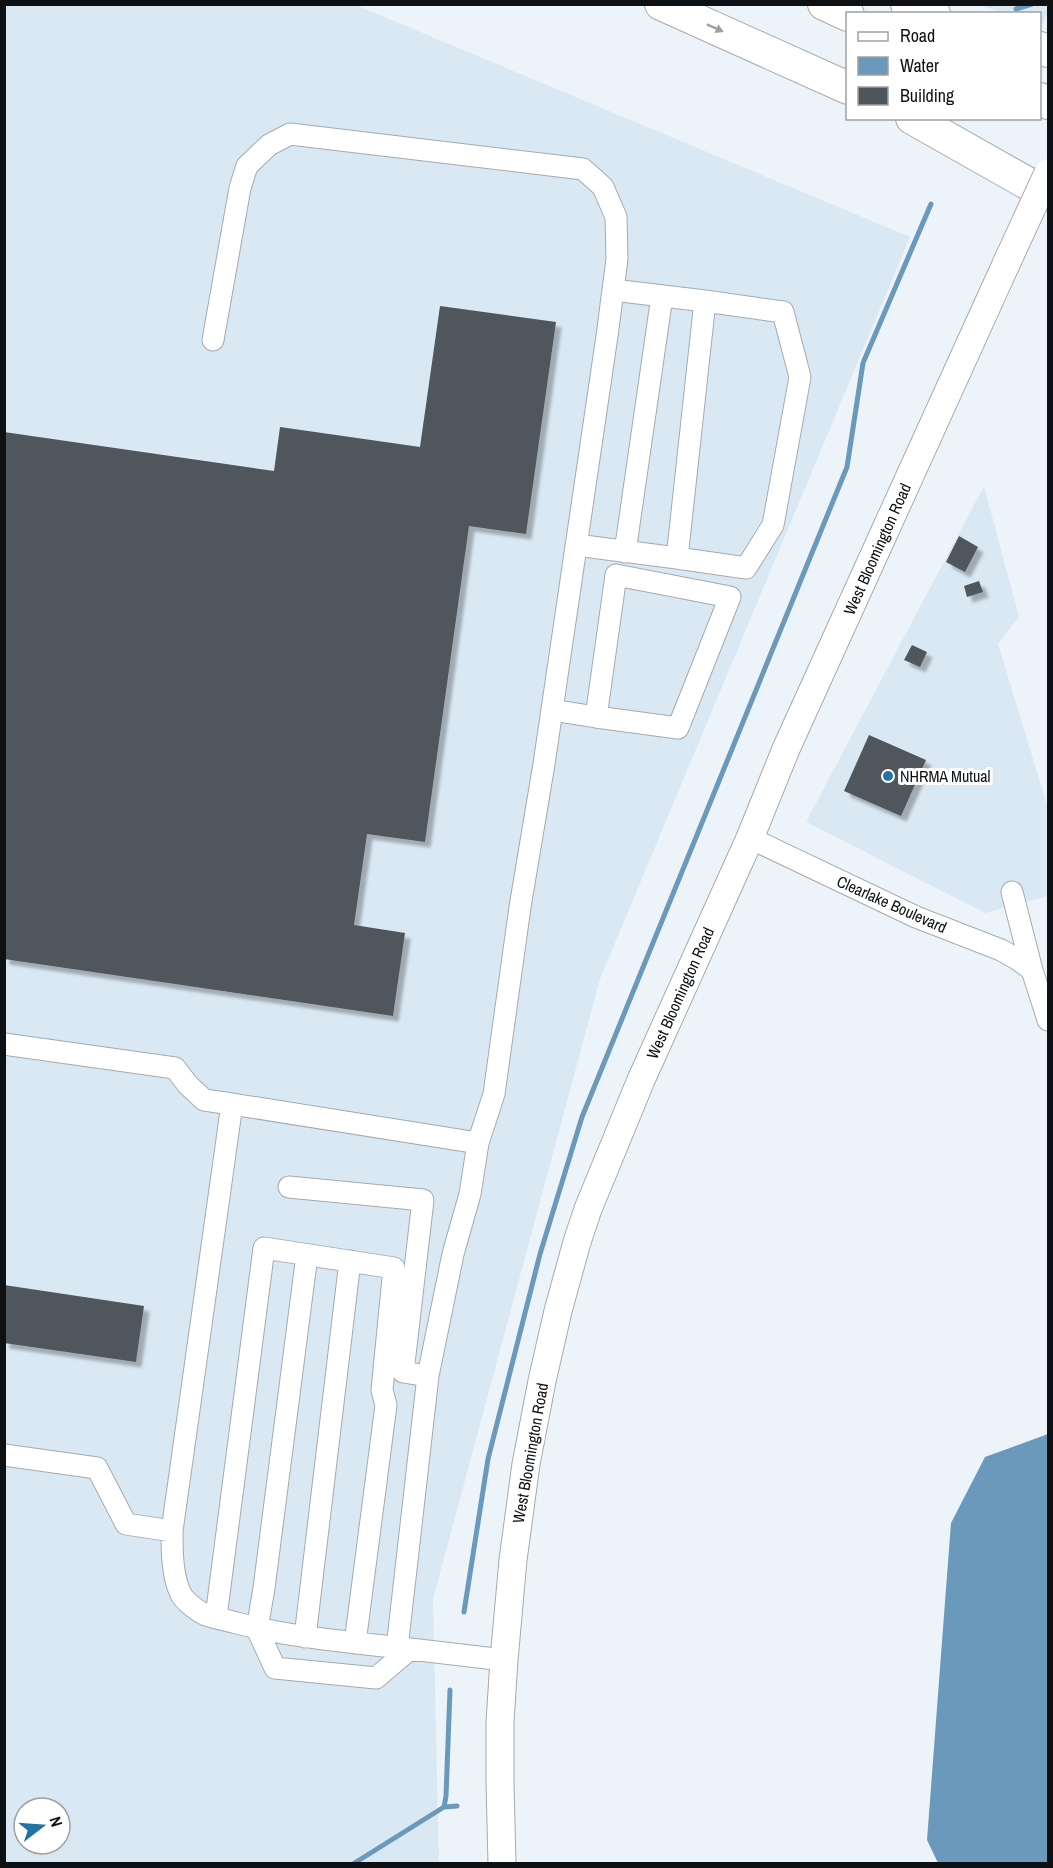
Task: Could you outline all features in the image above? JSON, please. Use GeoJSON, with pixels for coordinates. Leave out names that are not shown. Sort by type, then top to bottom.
{"type":"FeatureCollection","features":[{"type":"Feature","properties":{"kind":"highway"},"geometry":{"type":"LineString","coordinates":[[661,4],[846,87]]}},
{"type":"Feature","properties":{"kind":"highway"},"geometry":{"type":"LineString","coordinates":[[824,4],[846,14]]}},
{"type":"Feature","properties":{"kind":"highway"},"geometry":{"type":"LineString","coordinates":[[907,4],[929,12]]}},
{"type":"Feature","properties":{"kind":"highway"},"geometry":{"type":"LineString","coordinates":[[917,120],[1048,195]]}},
{"type":"Feature","properties":{"kind":"highway"},"geometry":{"type":"LineString","coordinates":[[918,120],[1048,179]]}},
{"type":"Feature","properties":{"kind":"main road","name":"West Bloomington Road"},"geometry":{"type":"LineString","coordinates":[[502,1863],[500,1776],[504,1660],[513,1560],[526,1464],[555,1321],[577,1242],[588,1209],[641,1080],[750,838],[786,749],[1048,173]]}},
{"type":"Feature","properties":{"kind":"street"},"geometry":{"type":"LineString","coordinates":[[213,340],[240,188],[247,166],[268,145],[290,134],[583,169],[603,187],[616,217],[617,259],[613,290],[494,1094],[478,1143],[470,1194],[453,1254],[429,1376],[404,1649],[376,1678],[275,1668],[257,1629],[307,1255]]}},
{"type":"Feature","properties":{"kind":"street"},"geometry":{"type":"LineString","coordinates":[[576,545],[746,568],[773,525],[800,377],[783,312],[613,290]]}},
{"type":"Feature","properties":{"kind":"street"},"geometry":{"type":"LineString","coordinates":[[625,552],[662,296]]}},
{"type":"Feature","properties":{"kind":"street"},"geometry":{"type":"LineString","coordinates":[[677,558],[705,301]]}},
{"type":"Feature","properties":{"kind":"street"},"geometry":{"type":"LineString","coordinates":[[552,710],[596,717],[678,728],[730,597],[616,575],[596,717]]}},
{"type":"Feature","properties":{"kind":"street","name":"Clearlake Boulevard"},"geometry":{"type":"LineString","coordinates":[[750,838],[916,917],[1001,950],[1032,970]]}},
{"type":"Feature","properties":{"kind":"street"},"geometry":{"type":"LineString","coordinates":[[1012,892],[1032,970],[1048,1020]]}},
{"type":"Feature","properties":{"kind":"street"},"geometry":{"type":"LineString","coordinates":[[4,1044],[175,1068],[204,1100],[478,1143]]}},
{"type":"Feature","properties":{"kind":"street"},"geometry":{"type":"LineString","coordinates":[[232,1104],[172,1531],[172,1563],[181,1596],[203,1614],[257,1629],[305,1637],[504,1660]]}},
{"type":"Feature","properties":{"kind":"street"},"geometry":{"type":"LineString","coordinates":[[289,1187],[423,1200],[403,1372],[429,1376]]}},
{"type":"Feature","properties":{"kind":"street"},"geometry":{"type":"LineString","coordinates":[[216,1617],[264,1248],[394,1268],[382,1390],[386,1405],[355,1643]]}},
{"type":"Feature","properties":{"kind":"street"},"geometry":{"type":"LineString","coordinates":[[305,1637],[350,1261]]}},
{"type":"Feature","properties":{"kind":"street"},"geometry":{"type":"LineString","coordinates":[[4,1455],[97,1468],[126,1524],[172,1531]]}},
{"type":"Feature","properties":{"kind":"shaded area"},"geometry":{"type":"Polygon","coordinates":[[[5,5],[356,5],[910,237],[600,979],[433,1599],[439,1863],[5,1864],[5,5]]]}},
{"type":"Feature","properties":{"kind":"shaded area"},"geometry":{"type":"Polygon","coordinates":[[[980,5],[1048,5],[1048,12],[1041,28],[1041,12],[1000,12],[980,5]]]}},
{"type":"Feature","properties":{"kind":"shaded area"},"geometry":{"type":"Polygon","coordinates":[[[984,486],[1019,617],[998,644],[1048,808],[1048,896],[985,913],[806,822],[984,486]]]}},
{"type":"Feature","properties":{"kind":"water"},"geometry":{"type":"Polygon","coordinates":[[[1048,1434],[1048,1863],[938,1863],[927,1840],[951,1523],[985,1457],[1048,1434]]]}},
{"type":"Feature","properties":{"kind":"building"},"geometry":{"type":"Polygon","coordinates":[[[440,306],[556,322],[526,534],[469,526],[425,842],[367,834],[354,925],[405,933],[393,1016],[4,959],[4,432],[274,471],[280,427],[420,447],[440,306]]]}},
{"type":"Feature","properties":{"kind":"building"},"geometry":{"type":"Polygon","coordinates":[[[959,536],[978,547],[965,572],[946,562],[959,536]]]}},
{"type":"Feature","properties":{"kind":"building"},"geometry":{"type":"Polygon","coordinates":[[[979,581],[983,592],[967,597],[964,586],[979,581]]]}},
{"type":"Feature","properties":{"kind":"building"},"geometry":{"type":"Polygon","coordinates":[[[912,645],[927,652],[920,667],[904,660],[912,645]]]}},
{"type":"Feature","properties":{"kind":"building"},"geometry":{"type":"Polygon","coordinates":[[[869,735],[926,760],[901,816],[844,791],[869,735]]]}},
{"type":"Feature","properties":{"kind":"building"},"geometry":{"type":"Polygon","coordinates":[[[4,1285],[144,1306],[136,1362],[4,1343],[4,1285]]]}},
{"type":"Feature","properties":{"kind":"waterway"},"geometry":{"type":"LineString","coordinates":[[1016,9],[1032,4]]}},
{"type":"Feature","properties":{"kind":"waterway"},"geometry":{"type":"LineString","coordinates":[[464,1612],[488,1459],[540,1254],[582,1117],[847,467],[863,363],[931,204]]}},
{"type":"Feature","properties":{"kind":"waterway"},"geometry":{"type":"LineString","coordinates":[[444,1807],[450,1690]]}},
{"type":"Feature","properties":{"kind":"waterway"},"geometry":{"type":"LineString","coordinates":[[353,1864],[444,1807],[457,1806]]}},
{"type":"Feature","properties":{"kind":"place","name":"NHRMA Mutual"},"geometry":{"type":"Point","coordinates":[888,776]}}]}
